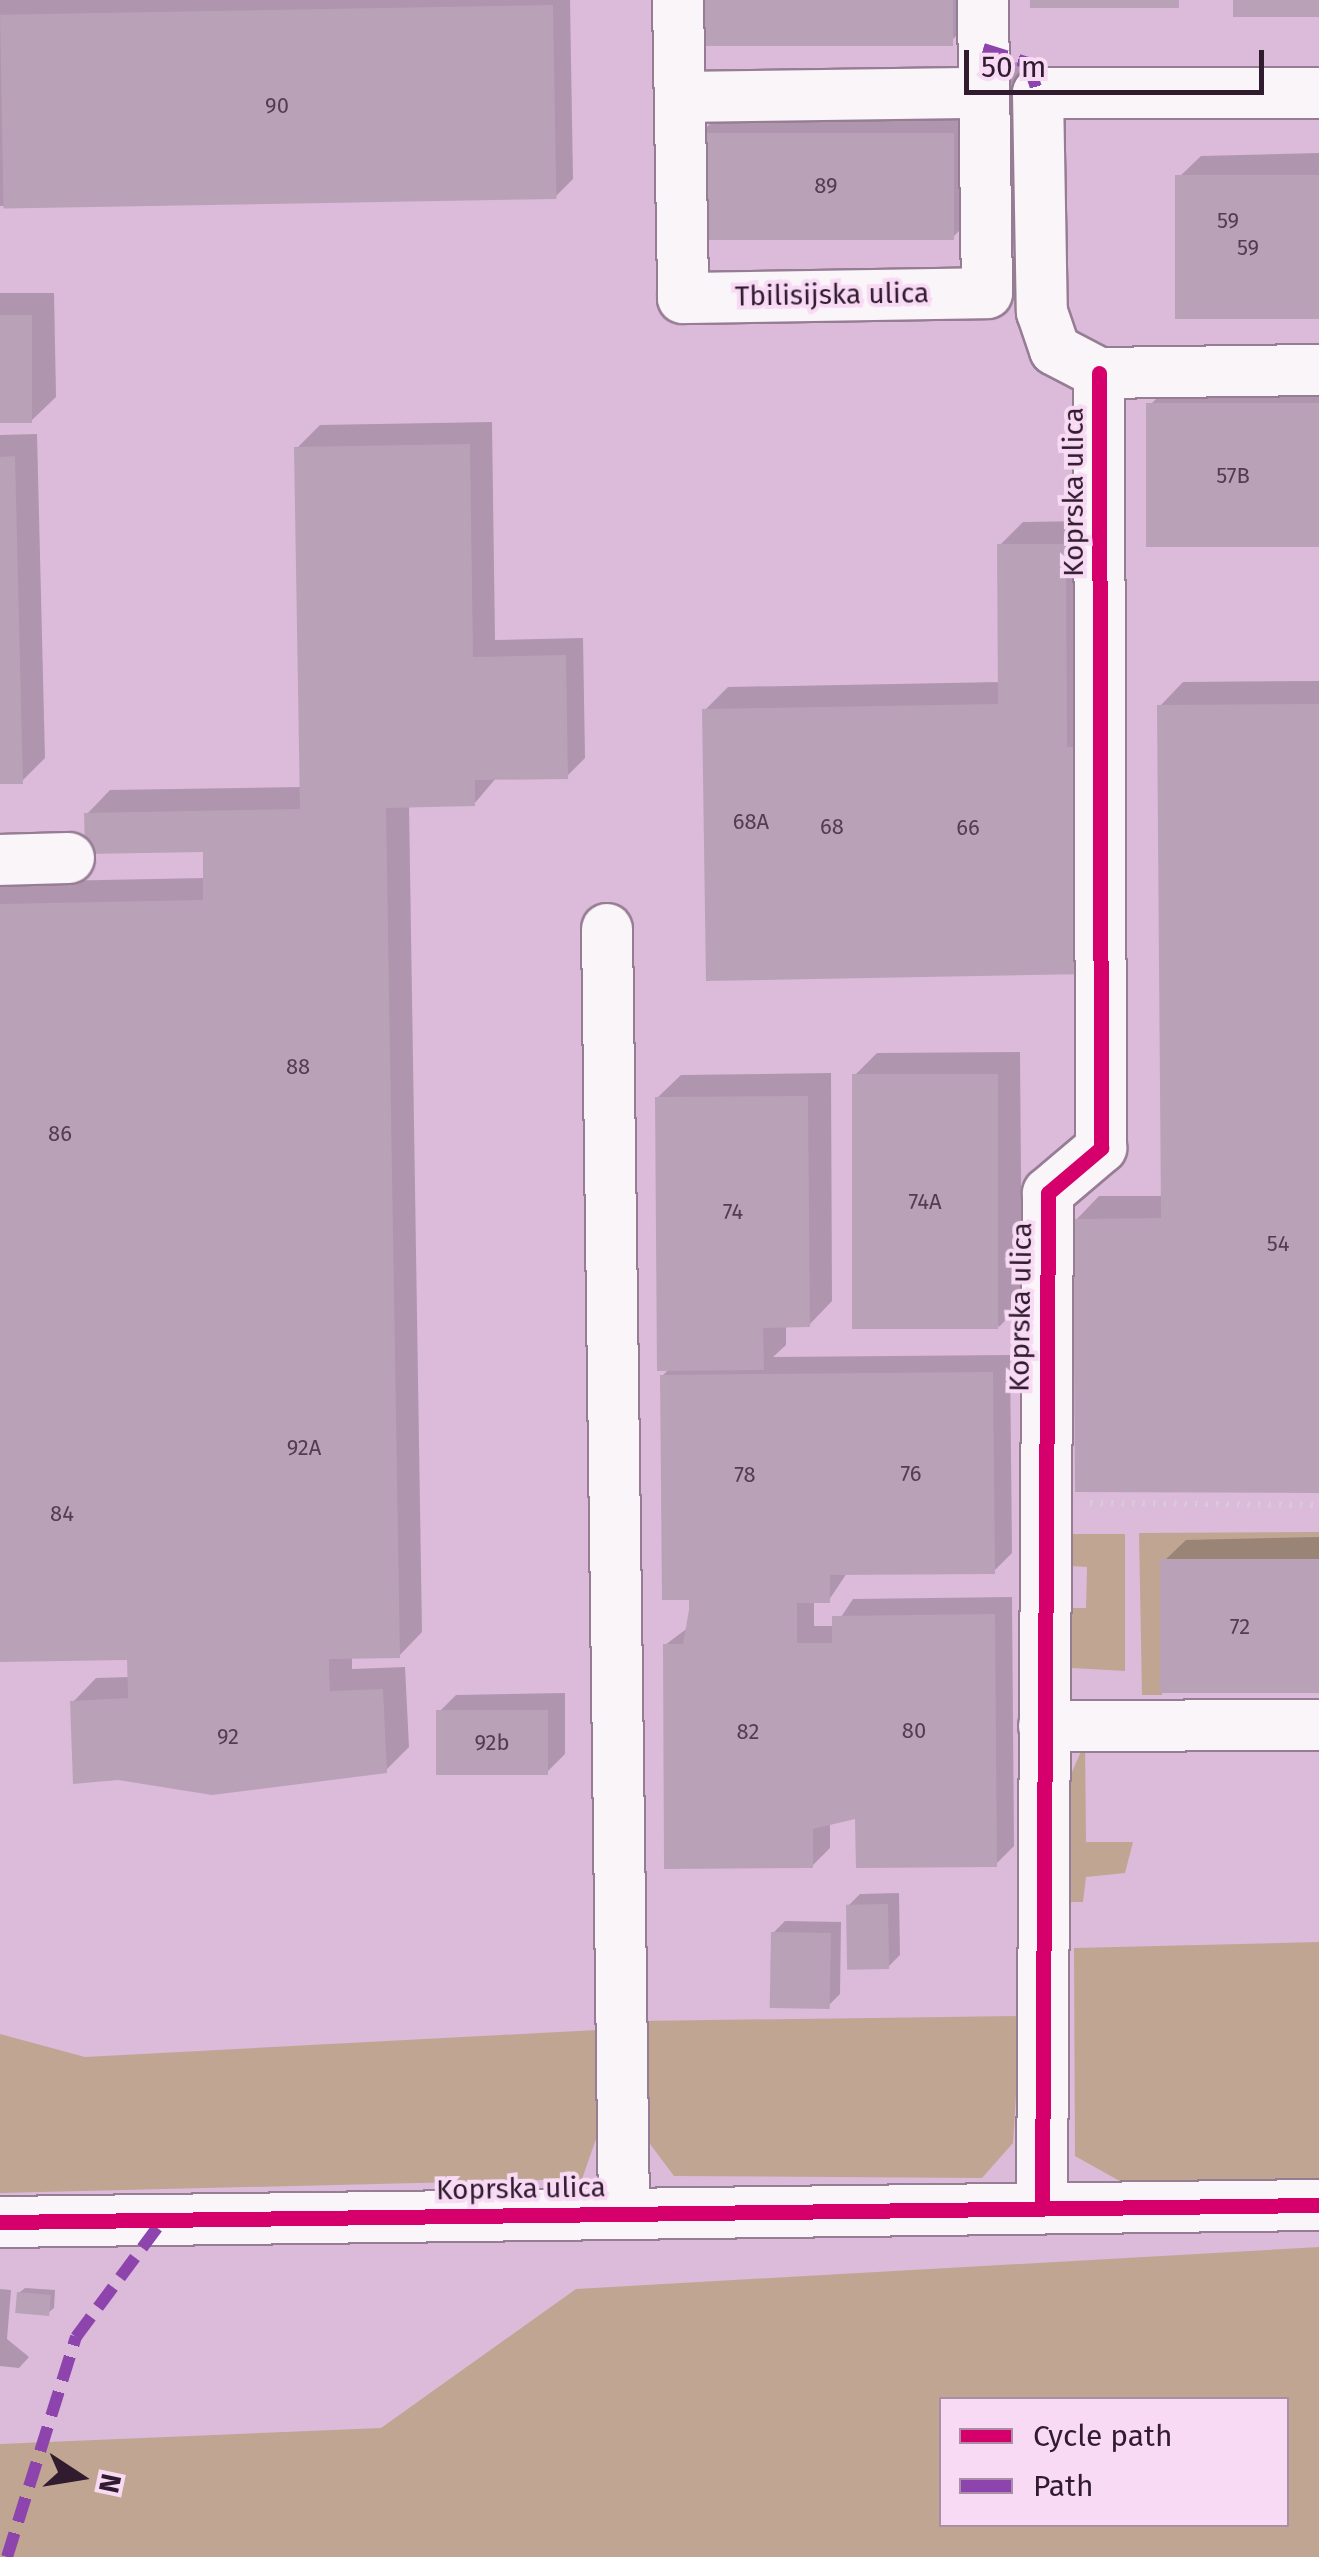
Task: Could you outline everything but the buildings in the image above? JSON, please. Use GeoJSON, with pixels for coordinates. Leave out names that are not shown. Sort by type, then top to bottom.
{"type":"FeatureCollection","features":[{"type":"Feature","properties":{"kind":"street","name":"Tbilisijska ulica"},"geometry":{"type":"LineString","coordinates":[[678,0],[682,298],[986,293],[983,0]]}},
{"type":"Feature","properties":{"kind":"street"},"geometry":{"type":"LineString","coordinates":[[680,97],[984,92]]}},
{"type":"Feature","properties":{"kind":"street"},"geometry":{"type":"LineString","coordinates":[[1319,93],[1038,93],[1042,312],[1055,350],[1099,373],[1319,370]]}},
{"type":"Feature","properties":{"kind":"street","name":"Koprska ulica"},"geometry":{"type":"LineString","coordinates":[[1042,2206],[1048,1193],[1101,1148],[1099,373]]}},
{"type":"Feature","properties":{"kind":"street"},"geometry":{"type":"LineString","coordinates":[[0,860],[70,858]]}},
{"type":"Feature","properties":{"kind":"street"},"geometry":{"type":"LineString","coordinates":[[607,930],[624,2213]]}},
{"type":"Feature","properties":{"kind":"street"},"geometry":{"type":"LineString","coordinates":[[1044,1726],[1319,1724]]}},
{"type":"Feature","properties":{"kind":"street","name":"Koprska ulica"},"geometry":{"type":"LineString","coordinates":[[0,2222],[1319,2205]]}},
{"type":"Feature","properties":{"kind":"path"},"geometry":{"type":"LineString","coordinates":[[1044,1503],[1319,1505]]}},
{"type":"Feature","properties":{"kind":"shaded area"},"geometry":{"type":"Polygon","coordinates":[[[1319,1532],[1319,1559],[1160,1562],[1162,1695],[1142,1695],[1139,1533],[1319,1532]]]}},
{"type":"Feature","properties":{"kind":"shaded area"},"geometry":{"type":"Polygon","coordinates":[[[1072,1534],[1125,1534],[1125,1671],[1072,1668],[1072,1608],[1086,1608],[1087,1567],[1071,1566],[1072,1534]]]}},
{"type":"Feature","properties":{"kind":"shaded area"},"geometry":{"type":"Polygon","coordinates":[[[1085,1742],[1086,1842],[1133,1842],[1125,1873],[1086,1877],[1083,1902],[1071,1902],[1069,1779],[1085,1742]]]}},
{"type":"Feature","properties":{"kind":"shaded area"},"geometry":{"type":"Polygon","coordinates":[[[1319,1942],[1319,2179],[1125,2184],[1075,2156],[1074,1948],[1319,1942]]]}},
{"type":"Feature","properties":{"kind":"shaded area"},"geometry":{"type":"Polygon","coordinates":[[[1021,2016],[1013,2143],[982,2178],[674,2176],[641,2132],[639,2021],[1021,2016]]]}},
{"type":"Feature","properties":{"kind":"shaded area"},"geometry":{"type":"Polygon","coordinates":[[[597,2030],[596,2139],[582,2179],[0,2193],[0,2034],[85,2057],[597,2030]]]}},
{"type":"Feature","properties":{"kind":"shaded area"},"geometry":{"type":"Polygon","coordinates":[[[1319,2247],[1319,2557],[0,2557],[0,2444],[381,2428],[576,2289],[1319,2247]]]}},
{"type":"Feature","properties":{"kind":"marked path"},"geometry":{"type":"LineString","coordinates":[[983,49],[1028,63],[1038,93]]}},
{"type":"Feature","properties":{"kind":"marked path"},"geometry":{"type":"LineString","coordinates":[[7,2557],[76,2337],[163,2220]]}},
{"type":"Feature","properties":{"kind":"cycle path"},"geometry":{"type":"LineString","coordinates":[[1042,2205],[1048,1193],[1101,1148],[1099,373]]}},
{"type":"Feature","properties":{"kind":"cycle path"},"geometry":{"type":"LineString","coordinates":[[0,2222],[1319,2205]]}}]}
